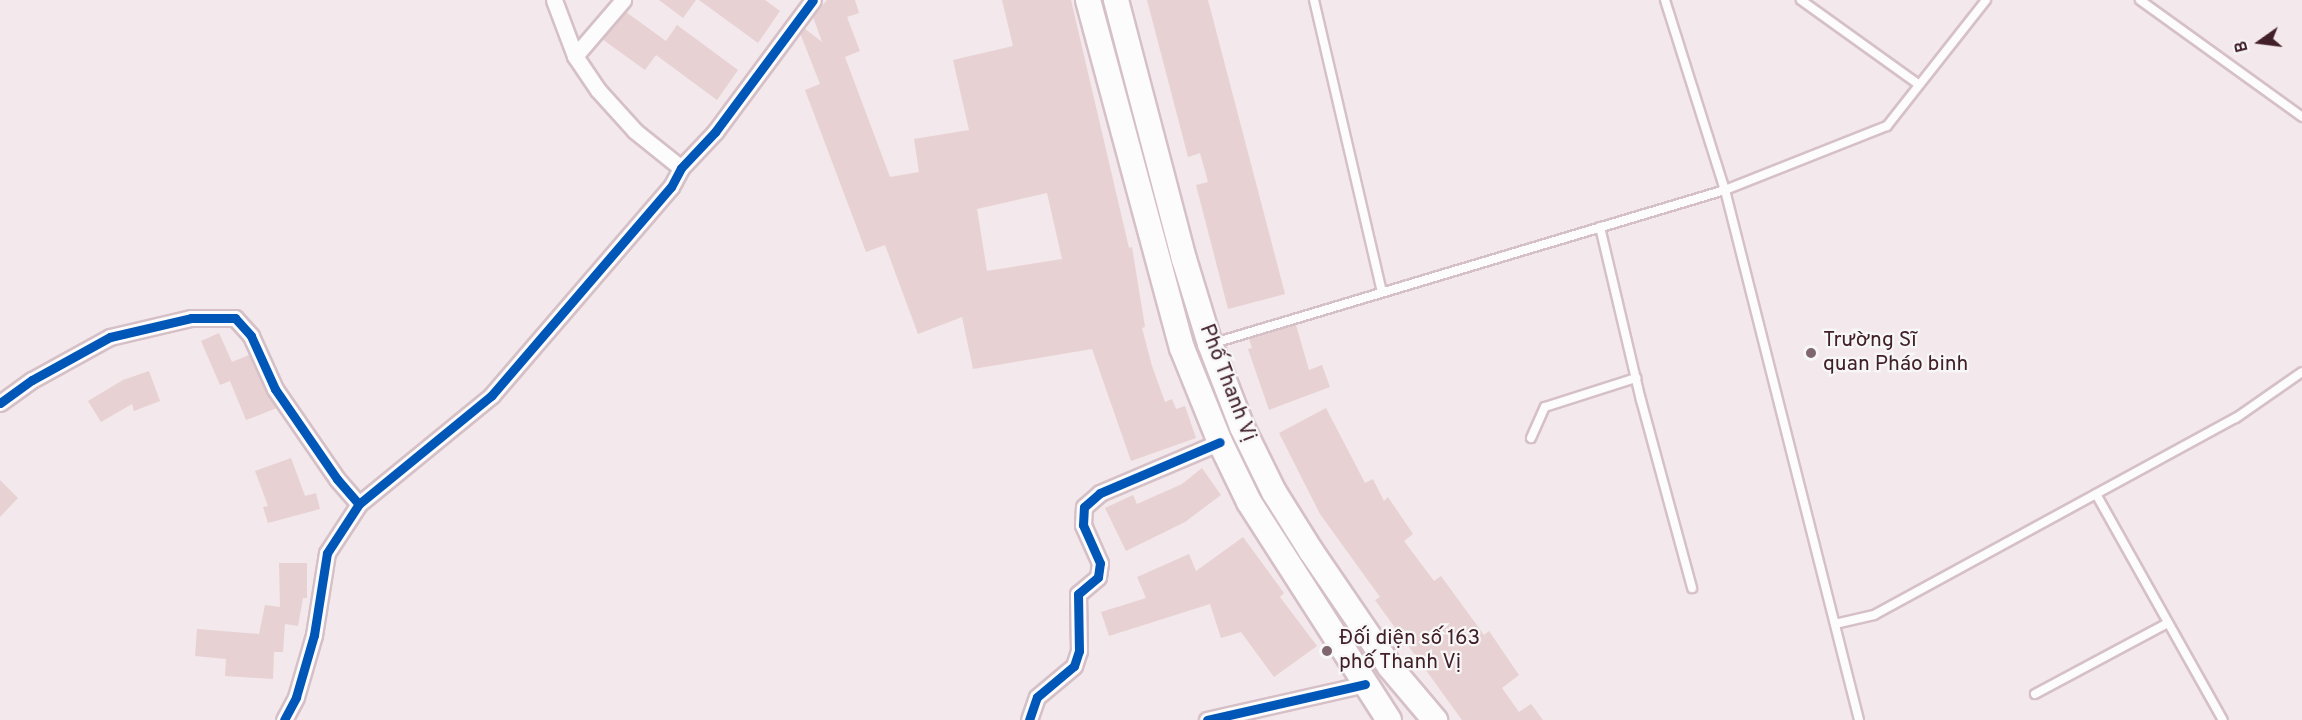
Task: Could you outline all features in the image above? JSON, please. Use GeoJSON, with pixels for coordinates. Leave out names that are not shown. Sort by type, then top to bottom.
{"type":"FeatureCollection","features":[{"type":"Feature","properties":{"kind":"main road","name":"Phố Thanh Vị"},"geometry":{"type":"LineString","coordinates":[[1088,0],[1182,348],[1220,442],[1249,502],[1389,720]]}},
{"type":"Feature","properties":{"kind":"main road","name":"Phố Thanh Vị"},"geometry":{"type":"LineString","coordinates":[[1116,0],[1121,28],[1210,344],[1242,427],[1274,492],[1390,667],[1435,720]]}},
{"type":"Feature","properties":{"kind":"street"},"geometry":{"type":"LineString","coordinates":[[554,0],[575,56],[598,90],[635,130],[681,168]]}},
{"type":"Feature","properties":{"kind":"street"},"geometry":{"type":"LineString","coordinates":[[575,56],[623,0]]}},
{"type":"Feature","properties":{"kind":"street"},"geometry":{"type":"LineString","coordinates":[[284,720],[296,698],[314,635],[327,553],[359,504],[491,396],[596,278],[671,187],[681,168],[715,132],[813,0]]}},
{"type":"Feature","properties":{"kind":"street"},"geometry":{"type":"LineString","coordinates":[[0,403],[32,380],[110,337],[191,318],[235,318],[251,336],[275,389],[337,479],[359,504]]}},
{"type":"Feature","properties":{"kind":"street"},"geometry":{"type":"LineString","coordinates":[[1029,720],[1037,697],[1074,666],[1079,651],[1078,594],[1098,578],[1100,564],[1083,525],[1084,507],[1100,493],[1220,442]]}},
{"type":"Feature","properties":{"kind":"street"},"geometry":{"type":"LineString","coordinates":[[1217,719],[1365,684]]}},
{"type":"Feature","properties":{"kind":"lane"},"geometry":{"type":"LineString","coordinates":[[1314,0],[1382,292]]}},
{"type":"Feature","properties":{"kind":"lane"},"geometry":{"type":"LineString","coordinates":[[1665,0],[1725,190],[1859,720]]}},
{"type":"Feature","properties":{"kind":"lane"},"geometry":{"type":"LineString","coordinates":[[1801,0],[1918,84]]}},
{"type":"Feature","properties":{"kind":"lane"},"geometry":{"type":"LineString","coordinates":[[1210,344],[1725,190],[1887,126],[1986,0]]}},
{"type":"Feature","properties":{"kind":"lane"},"geometry":{"type":"LineString","coordinates":[[2140,0],[2302,117]]}},
{"type":"Feature","properties":{"kind":"lane"},"geometry":{"type":"LineString","coordinates":[[1600,227],[1636,378],[1692,588]]}},
{"type":"Feature","properties":{"kind":"lane"},"geometry":{"type":"LineString","coordinates":[[1835,624],[1874,615],[2236,418],[2302,372]]}},
{"type":"Feature","properties":{"kind":"lane"},"geometry":{"type":"LineString","coordinates":[[1531,438],[1545,407],[1636,378]]}},
{"type":"Feature","properties":{"kind":"lane"},"geometry":{"type":"LineString","coordinates":[[2096,494],[2166,624],[2223,720]]}},
{"type":"Feature","properties":{"kind":"lane"},"geometry":{"type":"LineString","coordinates":[[2035,694],[2166,624]]}},
{"type":"Feature","properties":{"kind":"building"},"geometry":{"type":"Polygon","coordinates":[[[659,0],[696,0],[683,18],[659,0]]]}},
{"type":"Feature","properties":{"kind":"building"},"geometry":{"type":"Polygon","coordinates":[[[699,0],[765,0],[780,11],[758,43],[699,0]]]}},
{"type":"Feature","properties":{"kind":"building"},"geometry":{"type":"Polygon","coordinates":[[[827,0],[855,0],[859,13],[847,17],[860,51],[845,57],[890,177],[919,172],[914,139],[969,130],[953,60],[1013,46],[1002,0],[1071,0],[1129,248],[1132,247],[1145,327],[1142,328],[1152,366],[1165,402],[1172,399],[1176,409],[1185,406],[1196,438],[1131,461],[1092,349],[973,369],[962,317],[918,334],[885,245],[866,252],[805,90],[820,84],[800,33],[804,28],[822,42],[813,17],[827,0]],[[1047,193],[977,209],[987,271],[1062,259],[1047,193]]]}},
{"type":"Feature","properties":{"kind":"building"},"geometry":{"type":"Polygon","coordinates":[[[1147,0],[1208,0],[1285,294],[1228,309],[1196,185],[1208,182],[1200,153],[1188,157],[1147,0]]]}},
{"type":"Feature","properties":{"kind":"building"},"geometry":{"type":"Polygon","coordinates":[[[626,12],[666,41],[677,25],[738,70],[717,100],[656,55],[645,70],[602,39],[626,12]]]}},
{"type":"Feature","properties":{"kind":"building"},"geometry":{"type":"Polygon","coordinates":[[[1296,325],[1309,370],[1322,365],[1330,387],[1269,410],[1248,349],[1252,348],[1249,339],[1296,325]]]}},
{"type":"Feature","properties":{"kind":"building"},"geometry":{"type":"Polygon","coordinates":[[[219,333],[232,362],[249,355],[277,408],[246,420],[230,381],[220,385],[201,341],[219,333]]]}},
{"type":"Feature","properties":{"kind":"building"},"geometry":{"type":"Polygon","coordinates":[[[149,371],[160,401],[134,411],[132,404],[101,422],[88,401],[123,380],[149,371]]]}},
{"type":"Feature","properties":{"kind":"building"},"geometry":{"type":"Polygon","coordinates":[[[1326,408],[1365,483],[1373,479],[1384,501],[1388,497],[1413,534],[1404,541],[1434,581],[1441,576],[1484,635],[1489,631],[1519,675],[1502,688],[1519,712],[1531,704],[1543,720],[1462,720],[1375,600],[1380,597],[1320,514],[1279,433],[1326,408]]]}},
{"type":"Feature","properties":{"kind":"building"},"geometry":{"type":"Polygon","coordinates":[[[291,458],[305,496],[316,493],[320,509],[268,523],[263,507],[268,506],[255,471],[291,458]]]}},
{"type":"Feature","properties":{"kind":"building"},"geometry":{"type":"Polygon","coordinates":[[[1202,468],[1221,495],[1185,522],[1126,551],[1105,508],[1133,495],[1137,504],[1182,484],[1202,468]]]}},
{"type":"Feature","properties":{"kind":"building"},"geometry":{"type":"Polygon","coordinates":[[[0,480],[18,498],[0,517],[0,480]]]}},
{"type":"Feature","properties":{"kind":"building"},"geometry":{"type":"Polygon","coordinates":[[[1243,537],[1284,593],[1280,597],[1317,646],[1274,677],[1241,632],[1221,638],[1210,604],[1109,636],[1101,612],[1146,598],[1137,577],[1189,554],[1196,571],[1243,537]]]}},
{"type":"Feature","properties":{"kind":"building"},"geometry":{"type":"Polygon","coordinates":[[[279,563],[307,563],[307,598],[303,598],[298,626],[285,624],[283,652],[274,652],[273,679],[225,676],[226,659],[195,656],[197,629],[259,634],[265,605],[280,607],[279,563]]]}},
{"type":"Feature","properties":{"kind":"cycle path"},"geometry":{"type":"LineString","coordinates":[[284,720],[296,697],[314,635],[327,553],[359,504],[491,396],[671,187],[681,168],[715,132],[813,0]]}},
{"type":"Feature","properties":{"kind":"cycle path"},"geometry":{"type":"LineString","coordinates":[[0,403],[32,380],[110,337],[191,318],[235,318],[251,336],[275,389],[337,479],[359,504]]}},
{"type":"Feature","properties":{"kind":"cycle path"},"geometry":{"type":"LineString","coordinates":[[1029,720],[1037,697],[1074,666],[1079,651],[1078,594],[1098,577],[1100,563],[1083,525],[1084,507],[1100,493],[1220,442]]}},
{"type":"Feature","properties":{"kind":"cycle path"},"geometry":{"type":"LineString","coordinates":[[1207,720],[1365,684]]}},
{"type":"Feature","properties":{"kind":"place","name":"Trường Sĩ quan Pháo binh"},"geometry":{"type":"Point","coordinates":[1811,353]}},
{"type":"Feature","properties":{"kind":"place","name":"Đối diện số 163 phố Thanh Vị"},"geometry":{"type":"Point","coordinates":[1327,651]}}]}
